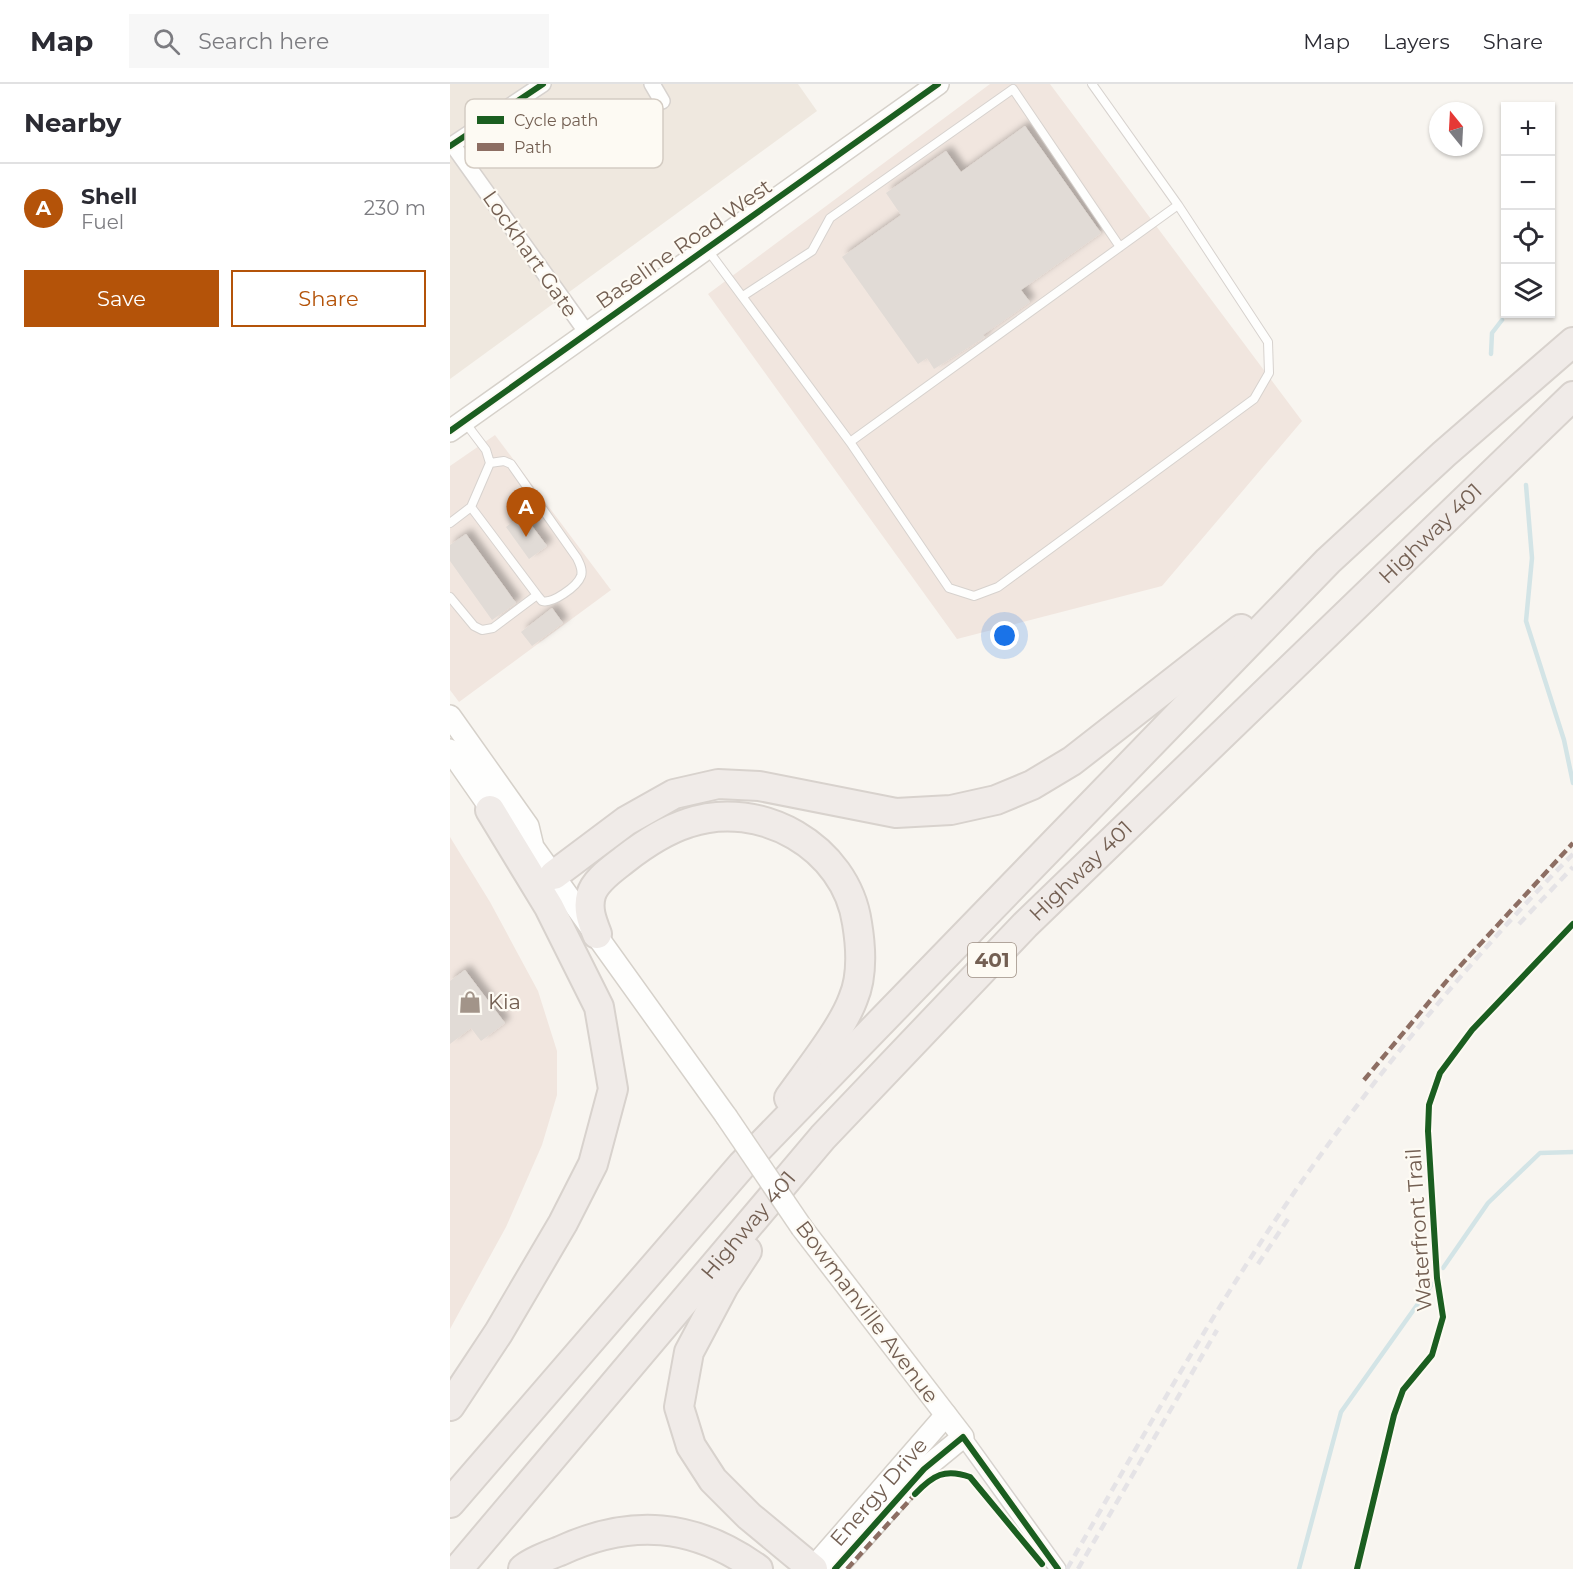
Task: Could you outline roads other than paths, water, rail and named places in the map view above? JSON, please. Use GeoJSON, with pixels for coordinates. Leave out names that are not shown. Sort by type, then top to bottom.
{"type":"FeatureCollection","features":[{"type":"Feature","properties":{"kind":"highway","name":"Highway 401"},"geometry":{"type":"LineString","coordinates":[[450,1503],[742,1166],[1328,561],[1444,454],[1573,342]]}},
{"type":"Feature","properties":{"kind":"highway","name":"Highway 401"},"geometry":{"type":"LineString","coordinates":[[458,1569],[823,1137],[1025,925],[1470,492],[1573,396]]}},
{"type":"Feature","properties":{"kind":"highway"},"geometry":{"type":"LineString","coordinates":[[554,875],[626,821],[674,794],[718,784],[759,786],[896,813],[951,810],[996,800],[1032,785],[1072,761],[1328,561]]}},
{"type":"Feature","properties":{"kind":"highway"},"geometry":{"type":"LineString","coordinates":[[450,1406],[500,1332],[563,1223],[593,1164],[613,1089],[599,1007],[554,916],[490,810]]}},
{"type":"Feature","properties":{"kind":"highway"},"geometry":{"type":"LineString","coordinates":[[597,934],[589,908],[592,892],[606,875],[641,847],[688,823],[730,816],[777,825],[810,843],[835,868],[855,906],[861,951],[854,999],[826,1045],[742,1166]]}},
{"type":"Feature","properties":{"kind":"highway"},"geometry":{"type":"LineString","coordinates":[[812,1569],[749,1516],[713,1480],[691,1446],[679,1407],[689,1352],[719,1295],[823,1137]]}},
{"type":"Feature","properties":{"kind":"highway"},"geometry":{"type":"LineString","coordinates":[[523,1569],[591,1536],[634,1529],[686,1532],[758,1569]]}},
{"type":"Feature","properties":{"kind":"main road","name":"Baseline Road West"},"geometry":{"type":"LineString","coordinates":[[457,426],[938,84]]}},
{"type":"Feature","properties":{"kind":"main road","name":"Bowmanville Avenue"},"geometry":{"type":"LineString","coordinates":[[450,716],[528,826],[533,847],[726,1116],[802,1228],[963,1437]]}},
{"type":"Feature","properties":{"kind":"main road","name":"Bowmanville Avenue"},"geometry":{"type":"LineString","coordinates":[[450,750],[490,810],[513,837],[533,847]]}},
{"type":"Feature","properties":{"kind":"main road","name":"Energy Drive"},"geometry":{"type":"LineString","coordinates":[[812,1569],[946,1415]]}},
{"type":"Feature","properties":{"kind":"main road","name":"Energy Drive"},"geometry":{"type":"LineString","coordinates":[[835,1569],[924,1469],[963,1437]]}},
{"type":"Feature","properties":{"kind":"street"},"geometry":{"type":"LineString","coordinates":[[520,99],[543,84]]}},
{"type":"Feature","properties":{"kind":"street"},"geometry":{"type":"LineString","coordinates":[[652,84],[661,99]]}},
{"type":"Feature","properties":{"kind":"street"},"geometry":{"type":"LineString","coordinates":[[451,145],[465,136]]}},
{"type":"Feature","properties":{"kind":"street","name":"Lockhart Gate"},"geometry":{"type":"LineString","coordinates":[[451,145],[465,164]]}},
{"type":"Feature","properties":{"kind":"street","name":"Lockhart Gate"},"geometry":{"type":"LineString","coordinates":[[468,168],[587,333]]}},
{"type":"Feature","properties":{"kind":"street","name":"Bowmanville Avenue"},"geometry":{"type":"LineString","coordinates":[[963,1437],[1058,1569]]}},
{"type":"Feature","properties":{"kind":"lane"},"geometry":{"type":"LineString","coordinates":[[706,248],[850,442],[949,588],[974,596],[998,587],[1254,399],[1269,373],[1268,342],[1178,205],[1092,84]]}},
{"type":"Feature","properties":{"kind":"lane"},"geometry":{"type":"LineString","coordinates":[[742,296],[812,251],[830,218],[1013,89],[1120,247]]}},
{"type":"Feature","properties":{"kind":"lane"},"geometry":{"type":"LineString","coordinates":[[850,442],[1178,205]]}},
{"type":"Feature","properties":{"kind":"lane"},"geometry":{"type":"LineString","coordinates":[[450,524],[471,507],[490,463],[486,450],[457,426]]}},
{"type":"Feature","properties":{"kind":"lane"},"geometry":{"type":"LineString","coordinates":[[471,507],[542,601],[552,601],[577,582],[582,568],[577,558],[510,464],[490,463]]}},
{"type":"Feature","properties":{"kind":"lane"},"geometry":{"type":"LineString","coordinates":[[450,596],[474,626],[482,630],[493,628],[537,595]]}},
{"type":"Feature","properties":{"kind":"waterway"},"geometry":{"type":"LineString","coordinates":[[1491,354],[1492,333],[1502,320]]}},
{"type":"Feature","properties":{"kind":"waterway"},"geometry":{"type":"LineString","coordinates":[[1526,485],[1532,558],[1526,621],[1564,740],[1573,783]]}},
{"type":"Feature","properties":{"kind":"waterway"},"geometry":{"type":"LineString","coordinates":[[1443,1268],[1488,1203],[1540,1153],[1573,1152]]}},
{"type":"Feature","properties":{"kind":"waterway"},"geometry":{"type":"LineString","coordinates":[[1299,1569],[1341,1412],[1432,1284]]}},
{"type":"Feature","properties":{"kind":"railway"},"geometry":{"type":"LineString","coordinates":[[1067,1569],[1215,1315],[1312,1167],[1436,1005],[1503,928],[1573,854]]}},
{"type":"Feature","properties":{"kind":"railway"},"geometry":{"type":"LineString","coordinates":[[1519,924],[1573,867]]}},
{"type":"Feature","properties":{"kind":"railway"},"geometry":{"type":"LineString","coordinates":[[1258,1264],[1288,1219]]}},
{"type":"Feature","properties":{"kind":"railway"},"geometry":{"type":"LineString","coordinates":[[1078,1569],[1217,1330]]}},
{"type":"Feature","properties":{"kind":"place","name":"Shell"},"geometry":{"type":"Point","coordinates":[526,537]}},
{"type":"Feature","properties":{"kind":"place","name":"Kia"},"geometry":{"type":"Point","coordinates":[470,1002]}}]}
